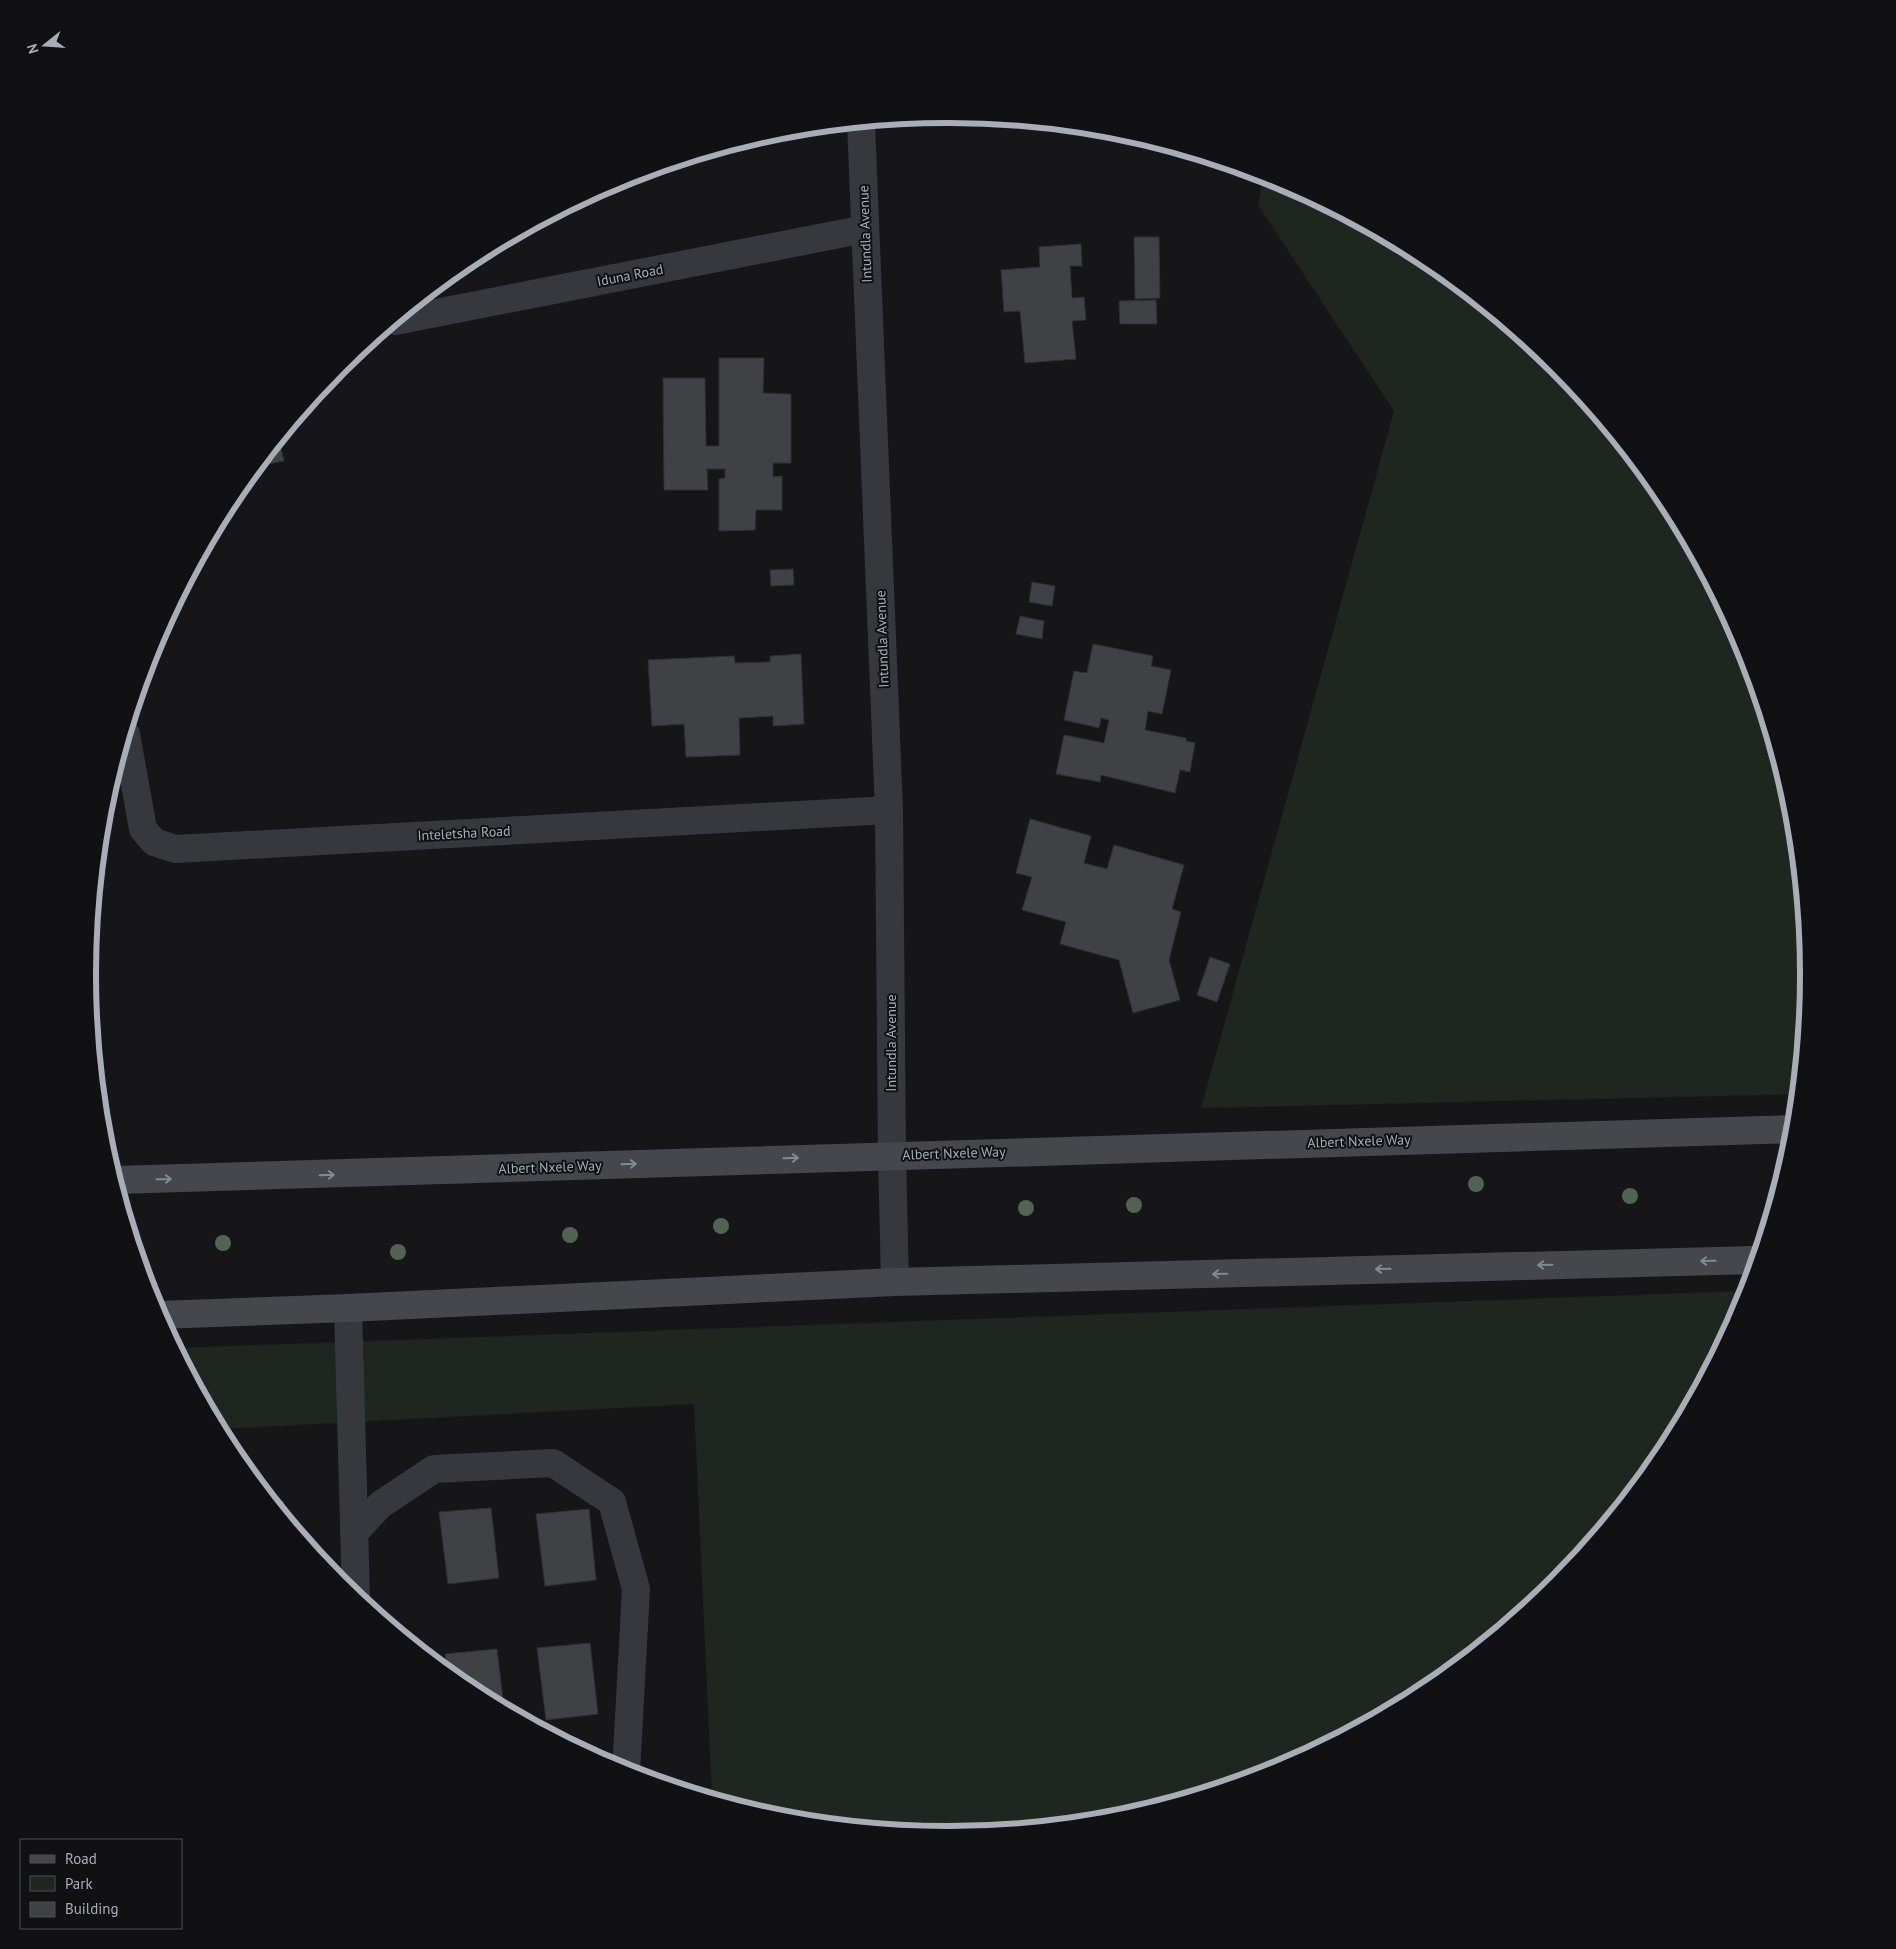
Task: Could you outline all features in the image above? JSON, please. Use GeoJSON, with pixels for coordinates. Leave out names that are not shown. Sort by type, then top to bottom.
{"type":"FeatureCollection","features":[{"type":"Feature","properties":{"kind":"main road","name":"Albert Nxele Way"},"geometry":{"type":"LineString","coordinates":[[122,1180],[282,1177],[892,1155],[1785,1129]]}},
{"type":"Feature","properties":{"kind":"main road"},"geometry":{"type":"LineString","coordinates":[[168,1315],[895,1282],[1750,1260]]}},
{"type":"Feature","properties":{"kind":"street","name":"Intundla Avenue"},"geometry":{"type":"LineString","coordinates":[[861,128],[889,810],[895,1282]]}},
{"type":"Feature","properties":{"kind":"street","name":"Iduna Road"},"geometry":{"type":"LineString","coordinates":[[404,319],[865,229]]}},
{"type":"Feature","properties":{"kind":"street","name":"Inteletsha Road"},"geometry":{"type":"LineString","coordinates":[[128,744],[143,829],[154,842],[175,849],[889,810]]}},
{"type":"Feature","properties":{"kind":"street"},"geometry":{"type":"LineString","coordinates":[[348,1308],[356,1586]]}},
{"type":"Feature","properties":{"kind":"street"},"geometry":{"type":"LineString","coordinates":[[354,1533],[380,1506],[434,1469],[553,1463],[612,1502],[636,1589],[627,1763]]}},
{"type":"Feature","properties":{"kind":"green space"},"geometry":{"type":"Polygon","coordinates":[[[1262,184],[1274,188],[1325,211],[1374,237],[1421,266],[1467,299],[1510,334],[1550,372],[1588,413],[1624,456],[1656,501],[1686,549],[1712,598],[1735,649],[1755,701],[1771,754],[1783,808],[1792,863],[1798,919],[1800,974],[1798,1030],[1791,1094],[1201,1108],[1394,411],[1258,205],[1262,184]]]}},
{"type":"Feature","properties":{"kind":"green space"},"geometry":{"type":"Polygon","coordinates":[[[1738,1291],[1712,1351],[1686,1400],[1656,1448],[1624,1493],[1550,1577],[1510,1615],[1467,1650],[1421,1683],[1374,1712],[1325,1738],[1274,1761],[1222,1781],[1114,1810],[1059,1819],[1004,1824],[948,1826],[892,1824],[837,1819],[782,1810],[712,1792],[694,1404],[228,1429],[210,1400],[183,1348],[1738,1291]]]}},
{"type":"Feature","properties":{"kind":"building"},"geometry":{"type":"Polygon","coordinates":[[[1134,237],[1159,237],[1160,298],[1135,299],[1134,237]]]}},
{"type":"Feature","properties":{"kind":"building"},"geometry":{"type":"Polygon","coordinates":[[[1081,244],[1082,266],[1070,266],[1072,298],[1084,297],[1086,320],[1072,321],[1076,359],[1025,363],[1020,311],[1004,312],[1001,270],[1040,267],[1039,247],[1081,244]]]}},
{"type":"Feature","properties":{"kind":"building"},"geometry":{"type":"Polygon","coordinates":[[[1156,300],[1157,324],[1120,324],[1119,301],[1156,300]]]}},
{"type":"Feature","properties":{"kind":"building"},"geometry":{"type":"Polygon","coordinates":[[[719,358],[764,358],[763,393],[791,394],[791,463],[773,463],[773,477],[782,476],[782,510],[756,510],[755,530],[719,531],[719,479],[725,478],[725,469],[707,469],[708,490],[664,490],[663,378],[705,378],[706,446],[719,446],[719,358]]]}},
{"type":"Feature","properties":{"kind":"building"},"geometry":{"type":"Polygon","coordinates":[[[280,446],[284,461],[266,464],[280,446]]]}},
{"type":"Feature","properties":{"kind":"building"},"geometry":{"type":"Polygon","coordinates":[[[793,569],[794,585],[771,586],[770,570],[793,569]]]}},
{"type":"Feature","properties":{"kind":"building"},"geometry":{"type":"Polygon","coordinates":[[[1032,582],[1055,586],[1052,606],[1029,602],[1032,582]]]}},
{"type":"Feature","properties":{"kind":"building"},"geometry":{"type":"Polygon","coordinates":[[[1020,616],[1044,621],[1042,639],[1016,634],[1020,616]]]}},
{"type":"Feature","properties":{"kind":"building"},"geometry":{"type":"Polygon","coordinates":[[[1093,644],[1153,656],[1151,666],[1171,670],[1162,714],[1148,711],[1145,730],[1186,738],[1186,741],[1195,743],[1190,772],[1180,770],[1175,793],[1101,775],[1100,782],[1056,774],[1064,735],[1104,743],[1109,720],[1101,718],[1099,728],[1064,720],[1074,671],[1087,673],[1093,644]]]}},
{"type":"Feature","properties":{"kind":"building"},"geometry":{"type":"Polygon","coordinates":[[[801,654],[804,724],[773,726],[773,716],[739,718],[740,755],[686,757],[684,724],[652,726],[648,660],[734,656],[735,663],[770,662],[770,656],[801,654]]]}},
{"type":"Feature","properties":{"kind":"building"},"geometry":{"type":"Polygon","coordinates":[[[1030,819],[1091,836],[1084,863],[1107,869],[1114,845],[1184,865],[1172,909],[1181,912],[1169,960],[1180,1000],[1133,1013],[1119,960],[1060,944],[1066,922],[1022,910],[1032,877],[1016,873],[1030,819]]]}},
{"type":"Feature","properties":{"kind":"building"},"geometry":{"type":"Polygon","coordinates":[[[1210,957],[1230,964],[1217,1002],[1197,995],[1210,957]]]}},
{"type":"Feature","properties":{"kind":"building"},"geometry":{"type":"Polygon","coordinates":[[[491,1508],[499,1578],[448,1584],[439,1512],[491,1508]]]}},
{"type":"Feature","properties":{"kind":"building"},"geometry":{"type":"Polygon","coordinates":[[[589,1509],[596,1580],[545,1586],[536,1514],[589,1509]]]}},
{"type":"Feature","properties":{"kind":"building"},"geometry":{"type":"Polygon","coordinates":[[[590,1643],[598,1714],[546,1720],[537,1648],[590,1643]]]}},
{"type":"Feature","properties":{"kind":"building"},"geometry":{"type":"Polygon","coordinates":[[[497,1649],[503,1700],[446,1662],[445,1654],[497,1649]]]}}]}
